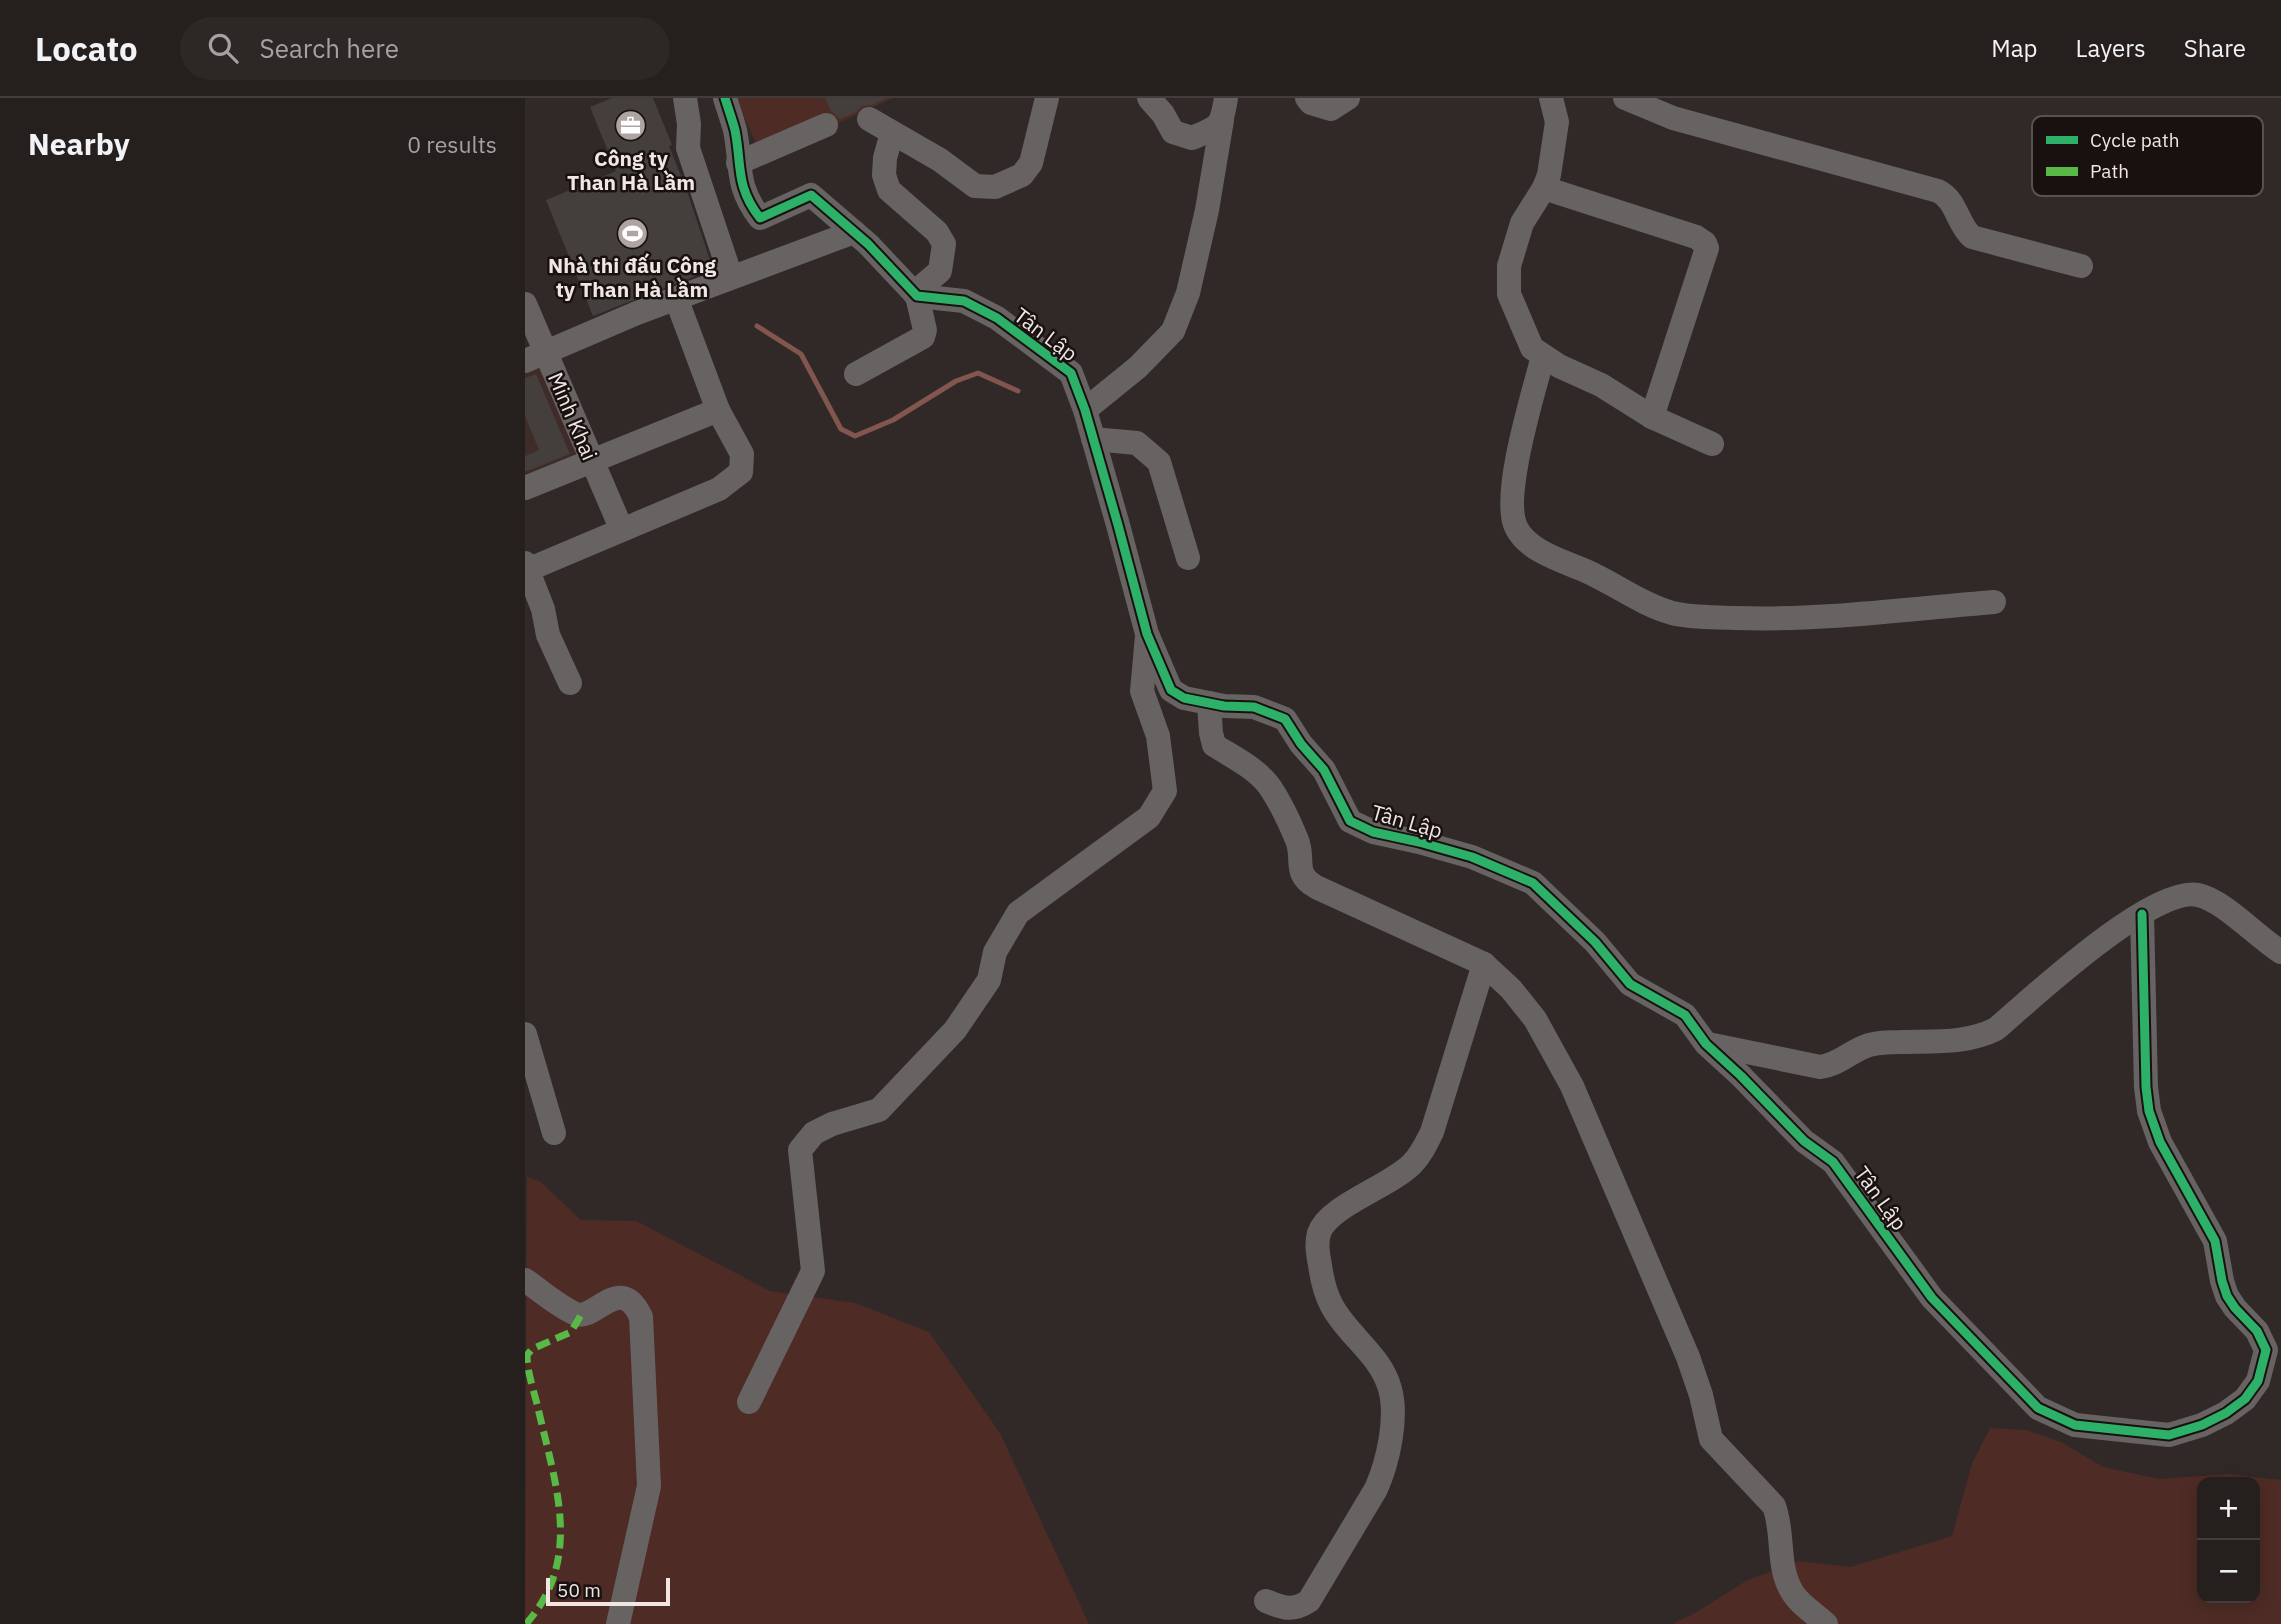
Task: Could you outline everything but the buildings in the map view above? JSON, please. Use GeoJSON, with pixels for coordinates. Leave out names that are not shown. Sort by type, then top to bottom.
{"type":"FeatureCollection","features":[{"type":"Feature","properties":{"kind":"street"},"geometry":{"type":"LineString","coordinates":[[685,98],[689,124],[688,148],[731,278]]}},
{"type":"Feature","properties":{"kind":"street"},"geometry":{"type":"LineString","coordinates":[[725,98],[735,130],[738,163],[747,201],[760,218],[811,195],[878,254],[916,295],[925,330],[923,337],[856,374]]}},
{"type":"Feature","properties":{"kind":"street"},"geometry":{"type":"LineString","coordinates":[[869,119],[940,160],[975,186],[995,187],[1022,175],[1031,163],[1047,98]]}},
{"type":"Feature","properties":{"kind":"street"},"geometry":{"type":"LineString","coordinates":[[1149,98],[1163,114],[1173,132],[1192,138],[1215,128],[1224,109]]}},
{"type":"Feature","properties":{"kind":"street"},"geometry":{"type":"LineString","coordinates":[[1307,98],[1311,103],[1331,109],[1348,98]]}},
{"type":"Feature","properties":{"kind":"street"},"geometry":{"type":"LineString","coordinates":[[1551,98],[1557,122],[1549,175],[1522,223],[1509,266],[1509,294],[1532,348],[1559,366],[1601,385],[1652,418],[1711,444]]}},
{"type":"Feature","properties":{"kind":"street"},"geometry":{"type":"LineString","coordinates":[[1625,98],[1673,118],[1938,191],[1948,199],[1972,237],[2081,266]]}},
{"type":"Feature","properties":{"kind":"street"},"geometry":{"type":"LineString","coordinates":[[1085,410],[1138,367],[1173,331],[1188,293],[1207,210],[1224,109]]}},
{"type":"Feature","properties":{"kind":"street"},"geometry":{"type":"LineString","coordinates":[[738,163],[826,125]]}},
{"type":"Feature","properties":{"kind":"street"},"geometry":{"type":"LineString","coordinates":[[891,134],[884,175],[889,190],[937,232],[944,244],[940,271],[916,295]]}},
{"type":"Feature","properties":{"kind":"street"},"geometry":{"type":"LineString","coordinates":[[1544,188],[1696,237],[1705,243],[1707,248],[1652,418]]}},
{"type":"Feature","properties":{"kind":"street"},"geometry":{"type":"LineString","coordinates":[[535,356],[676,298],[853,232]]}},
{"type":"Feature","properties":{"kind":"street","name":"Tân Lập"},"geometry":{"type":"LineString","coordinates":[[916,295],[964,301],[997,318],[1071,373],[1085,410],[1147,634],[1171,690],[1184,698],[1224,706],[1254,707],[1285,719],[1301,744],[1324,770],[1350,821],[1373,832],[1472,858],[1533,883],[1595,942],[1630,984],[1685,1015],[1706,1044],[1741,1076],[1804,1142],[1833,1162],[1932,1298],[2038,1408],[2075,1425],[2169,1435],[2202,1425],[2226,1413],[2245,1399],[2258,1381],[2266,1350],[2257,1331],[2235,1308],[2228,1296],[2222,1281],[2214,1241],[2159,1142],[2148,1111],[2145,1087],[2142,914]]}},
{"type":"Feature","properties":{"kind":"street"},"geometry":{"type":"LineString","coordinates":[[570,683],[548,635],[543,609],[526,568],[719,489],[741,472],[743,454],[718,410],[676,298]]}},
{"type":"Feature","properties":{"kind":"street","name":"Minh Khai"},"geometry":{"type":"LineString","coordinates":[[525,304],[535,356],[592,461],[621,528]]}},
{"type":"Feature","properties":{"kind":"street"},"geometry":{"type":"LineString","coordinates":[[1543,356],[1516,461],[1512,512],[1515,526],[1534,546],[1617,585],[1651,605],[1675,614],[1698,617],[1780,620],[1994,602]]}},
{"type":"Feature","properties":{"kind":"street"},"geometry":{"type":"LineString","coordinates":[[525,488],[718,410]]}},
{"type":"Feature","properties":{"kind":"street"},"geometry":{"type":"LineString","coordinates":[[1093,439],[1137,443],[1159,461],[1188,558]]}},
{"type":"Feature","properties":{"kind":"street"},"geometry":{"type":"LineString","coordinates":[[750,1402],[814,1271],[800,1150],[814,1133],[832,1124],[880,1110],[955,1030],[989,980],[995,952],[1018,912],[1149,817],[1165,791],[1158,736],[1142,691],[1147,634]]}},
{"type":"Feature","properties":{"kind":"street"},"geometry":{"type":"LineString","coordinates":[[1209,703],[1214,745],[1254,770],[1270,787],[1297,839],[1300,866],[1305,879],[1316,887],[1484,964],[1511,989],[1535,1019],[1572,1086],[1688,1357],[1701,1395],[1711,1439],[1774,1506],[1778,1516],[1784,1569],[1789,1587],[1795,1597],[1826,1624]]}},
{"type":"Feature","properties":{"kind":"street"},"geometry":{"type":"LineString","coordinates":[[1706,1044],[1820,1067],[1834,1064],[1857,1050],[1880,1042],[1963,1041],[1981,1036],[1996,1029],[2086,951],[2142,914],[2177,895],[2196,894],[2210,898],[2281,952]]}},
{"type":"Feature","properties":{"kind":"street"},"geometry":{"type":"LineString","coordinates":[[1266,1601],[1286,1609],[1294,1609],[1309,1601],[1383,1473],[1388,1458],[1393,1407],[1390,1390],[1377,1362],[1333,1308],[1323,1283],[1318,1236],[1327,1218],[1395,1178],[1412,1164],[1424,1149],[1436,1119],[1484,964]]}},
{"type":"Feature","properties":{"kind":"street"},"geometry":{"type":"LineString","coordinates":[[525,1034],[554,1133]]}},
{"type":"Feature","properties":{"kind":"street"},"geometry":{"type":"LineString","coordinates":[[525,1280],[575,1313],[586,1314],[603,1303],[620,1299],[630,1301],[637,1307],[641,1317],[649,1486],[618,1624]]}},
{"type":"Feature","properties":{"kind":"shaded area"},"geometry":{"type":"Polygon","coordinates":[[[736,98],[893,98],[834,125],[827,112],[757,146],[736,98]]]}},
{"type":"Feature","properties":{"kind":"shaded area"},"geometry":{"type":"Polygon","coordinates":[[[543,362],[582,464],[525,486],[525,369],[543,362]]]}},
{"type":"Feature","properties":{"kind":"shaded area"},"geometry":{"type":"Polygon","coordinates":[[[527,1177],[541,1182],[581,1220],[636,1221],[770,1291],[855,1303],[929,1332],[1000,1433],[1089,1624],[525,1624],[527,1177]]]}},
{"type":"Feature","properties":{"kind":"shaded area"},"geometry":{"type":"Polygon","coordinates":[[[1990,1428],[2026,1430],[2061,1442],[2103,1467],[2159,1479],[2228,1474],[2254,1477],[2197,1477],[2197,1603],[2260,1603],[2260,1478],[2281,1480],[2281,1624],[1672,1624],[1697,1612],[1746,1581],[1798,1561],[1851,1567],[1952,1536],[1972,1464],[1990,1428]]]}},
{"type":"Feature","properties":{"kind":"waterway"},"geometry":{"type":"LineString","coordinates":[[757,326],[801,354],[841,429],[855,436],[893,420],[956,381],[978,373],[1018,391]]}},
{"type":"Feature","properties":{"kind":"marked path"},"geometry":{"type":"LineString","coordinates":[[526,1624],[544,1599],[555,1573],[560,1547],[557,1492],[529,1375],[527,1355],[532,1349],[571,1332],[581,1315]]}},
{"type":"Feature","properties":{"kind":"cycle path"},"geometry":{"type":"LineString","coordinates":[[725,98],[735,130],[743,185],[760,218],[811,195],[868,244],[917,296],[964,301],[997,318],[1071,373],[1085,410],[1147,634],[1171,690],[1184,698],[1224,706],[1254,707],[1285,719],[1301,744],[1324,770],[1350,821],[1373,832],[1472,857],[1533,883],[1595,942],[1630,984],[1685,1015],[1706,1044],[1804,1141],[1833,1162],[1932,1298],[2038,1408],[2075,1425],[2169,1435],[2202,1425],[2226,1413],[2245,1399],[2258,1381],[2266,1350],[2257,1331],[2227,1296],[2215,1241],[2160,1142],[2149,1111],[2146,1087],[2142,914]]}},
{"type":"Feature","properties":{"kind":"place","name":"Công ty Than Hà Lầm"},"geometry":{"type":"Point","coordinates":[631,126]}},
{"type":"Feature","properties":{"kind":"place","name":"Nhà thi đấu Công ty Than Hà Lầm"},"geometry":{"type":"Point","coordinates":[632,233]}}]}
